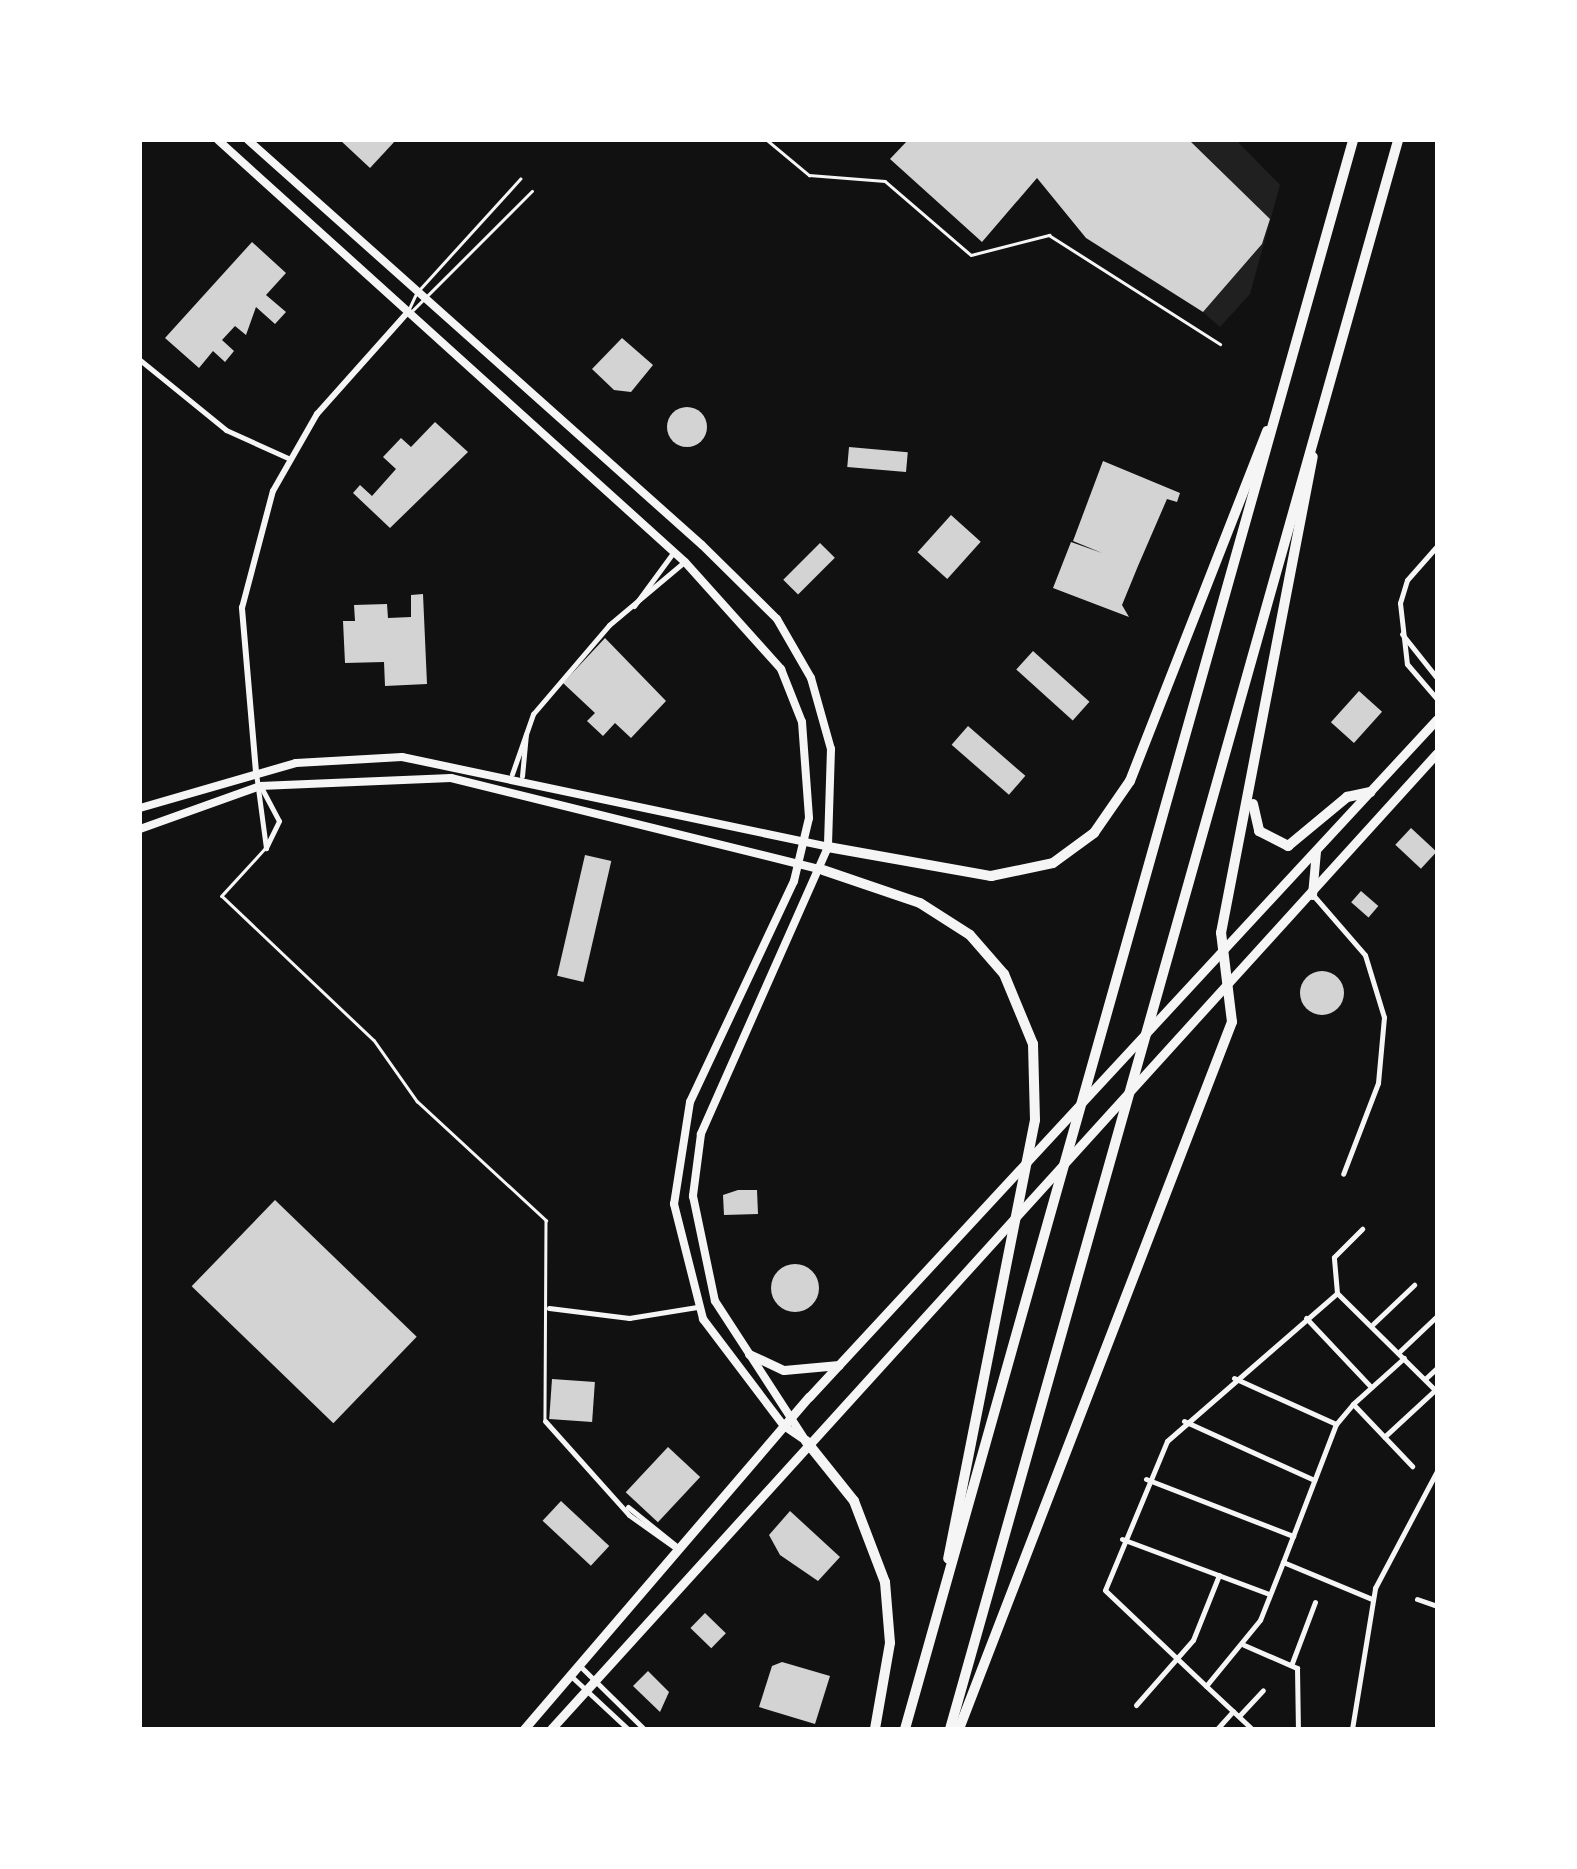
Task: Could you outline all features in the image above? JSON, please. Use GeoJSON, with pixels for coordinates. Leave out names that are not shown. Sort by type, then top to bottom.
{"type":"FeatureCollection","features":[{"type":"Feature","properties":{"kind":"highway"},"geometry":{"type":"LineString","coordinates":[[905,1729],[1353,140]]}},
{"type":"Feature","properties":{"kind":"highway"},"geometry":{"type":"LineString","coordinates":[[950,1729],[1398,140]]}},
{"type":"Feature","properties":{"kind":"highway"},"geometry":{"type":"LineString","coordinates":[[828,847],[991,876],[1053,863],[1094,833],[1130,781],[1236,491],[1275,418]]}},
{"type":"Feature","properties":{"kind":"highway"},"geometry":{"type":"LineString","coordinates":[[960,1729],[1229,1033],[1229,982],[1221,953],[1315,437]]}},
{"type":"Feature","properties":{"kind":"highway"},"geometry":{"type":"LineString","coordinates":[[1252,794],[1259,831],[1288,846],[1347,797],[1370,792]]}},
{"type":"Feature","properties":{"kind":"highway"},"geometry":{"type":"LineString","coordinates":[[823,870],[920,902],[981,946],[1028,1025],[1036,1110],[951,1518],[947,1581]]}},
{"type":"Feature","properties":{"kind":"highway"},"geometry":{"type":"LineString","coordinates":[[806,1440],[854,1502],[881,1564],[890,1642],[875,1729]]}},
{"type":"Feature","properties":{"kind":"main road"},"geometry":{"type":"LineString","coordinates":[[218,140],[685,562],[766,644],[795,700],[810,787],[800,863],[676,1148],[678,1245],[698,1306],[784,1426],[806,1440]]}},
{"type":"Feature","properties":{"kind":"main road"},"geometry":{"type":"LineString","coordinates":[[248,140],[702,545],[794,642],[831,749],[828,847],[823,870],[698,1153],[698,1248],[714,1301],[794,1414],[806,1440]]}},
{"type":"Feature","properties":{"kind":"main road"},"geometry":{"type":"LineString","coordinates":[[524,1729],[581,1668],[794,1414],[1437,719]]}},
{"type":"Feature","properties":{"kind":"main road"},"geometry":{"type":"LineString","coordinates":[[551,1729],[806,1440],[1312,896],[1437,753]]}},
{"type":"Feature","properties":{"kind":"main road"},"geometry":{"type":"LineString","coordinates":[[140,808],[256,772],[402,757],[522,776],[828,847]]}},
{"type":"Feature","properties":{"kind":"main road"},"geometry":{"type":"LineString","coordinates":[[140,828],[260,786],[450,778],[823,870]]}},
{"type":"Feature","properties":{"kind":"main road"},"geometry":{"type":"LineString","coordinates":[[1312,896],[1316,849]]}},
{"type":"Feature","properties":{"kind":"main road"},"geometry":{"type":"LineString","coordinates":[[749,1354],[784,1370],[839,1365]]}},
{"type":"Feature","properties":{"kind":"street"},"geometry":{"type":"LineString","coordinates":[[266,848],[242,608],[288,458],[407,313]]}},
{"type":"Feature","properties":{"kind":"street"},"geometry":{"type":"LineString","coordinates":[[140,360],[226,430],[288,458]]}},
{"type":"Feature","properties":{"kind":"street"},"geometry":{"type":"LineString","coordinates":[[1437,546],[1407,580],[1400,632],[1407,664],[1437,699]]}},
{"type":"Feature","properties":{"kind":"street"},"geometry":{"type":"LineString","coordinates":[[634,606],[674,552]]}},
{"type":"Feature","properties":{"kind":"street"},"geometry":{"type":"LineString","coordinates":[[512,774],[532,714],[634,606],[685,562]]}},
{"type":"Feature","properties":{"kind":"street"},"geometry":{"type":"LineString","coordinates":[[1400,632],[1437,678]]}},
{"type":"Feature","properties":{"kind":"street"},"geometry":{"type":"LineString","coordinates":[[522,776],[526,734]]}},
{"type":"Feature","properties":{"kind":"street"},"geometry":{"type":"LineString","coordinates":[[260,786],[279,821],[266,848]]}},
{"type":"Feature","properties":{"kind":"street"},"geometry":{"type":"LineString","coordinates":[[1312,896],[1365,955],[1384,1017],[1378,1084],[1343,1174]]}},
{"type":"Feature","properties":{"kind":"street"},"geometry":{"type":"LineString","coordinates":[[1362,1229],[1334,1257],[1337,1293],[1373,1324],[1435,1390],[1384,1436]]}},
{"type":"Feature","properties":{"kind":"street"},"geometry":{"type":"LineString","coordinates":[[1373,1324],[1414,1285]]}},
{"type":"Feature","properties":{"kind":"street"},"geometry":{"type":"LineString","coordinates":[[1252,1729],[1105,1590],[1145,1479],[1184,1421],[1337,1293]]}},
{"type":"Feature","properties":{"kind":"street"},"geometry":{"type":"LineString","coordinates":[[550,1308],[629,1318],[698,1306]]}},
{"type":"Feature","properties":{"kind":"street"},"geometry":{"type":"LineString","coordinates":[[1206,1686],[1244,1645],[1270,1594],[1336,1424],[1437,1316]]}},
{"type":"Feature","properties":{"kind":"street"},"geometry":{"type":"LineString","coordinates":[[1306,1318],[1371,1387]]}},
{"type":"Feature","properties":{"kind":"street"},"geometry":{"type":"LineString","coordinates":[[1425,1379],[1437,1368]]}},
{"type":"Feature","properties":{"kind":"street"},"geometry":{"type":"LineString","coordinates":[[1234,1378],[1336,1424]]}},
{"type":"Feature","properties":{"kind":"street"},"geometry":{"type":"LineString","coordinates":[[1353,1404],[1412,1466]]}},
{"type":"Feature","properties":{"kind":"street"},"geometry":{"type":"LineString","coordinates":[[1184,1421],[1314,1480]]}},
{"type":"Feature","properties":{"kind":"street"},"geometry":{"type":"LineString","coordinates":[[545,1422],[628,1507],[681,1551]]}},
{"type":"Feature","properties":{"kind":"street"},"geometry":{"type":"LineString","coordinates":[[1352,1729],[1372,1599],[1437,1471]]}},
{"type":"Feature","properties":{"kind":"street"},"geometry":{"type":"LineString","coordinates":[[1145,1479],[1292,1536]]}},
{"type":"Feature","properties":{"kind":"street"},"geometry":{"type":"LineString","coordinates":[[1122,1539],[1270,1594]]}},
{"type":"Feature","properties":{"kind":"street"},"geometry":{"type":"LineString","coordinates":[[1282,1562],[1372,1599]]}},
{"type":"Feature","properties":{"kind":"street"},"geometry":{"type":"LineString","coordinates":[[1136,1705],[1178,1660],[1220,1575]]}},
{"type":"Feature","properties":{"kind":"street"},"geometry":{"type":"LineString","coordinates":[[1417,1600],[1437,1606]]}},
{"type":"Feature","properties":{"kind":"street"},"geometry":{"type":"LineString","coordinates":[[1298,1729],[1292,1664],[1316,1602]]}},
{"type":"Feature","properties":{"kind":"street"},"geometry":{"type":"LineString","coordinates":[[1244,1645],[1292,1664]]}},
{"type":"Feature","properties":{"kind":"street"},"geometry":{"type":"LineString","coordinates":[[581,1668],[644,1729]]}},
{"type":"Feature","properties":{"kind":"street"},"geometry":{"type":"LineString","coordinates":[[572,1677],[628,1729]]}},
{"type":"Feature","properties":{"kind":"street"},"geometry":{"type":"LineString","coordinates":[[1217,1729],[1263,1690]]}},
{"type":"Feature","properties":{"kind":"lane"},"geometry":{"type":"LineString","coordinates":[[766,140],[818,178],[881,178],[972,255],[1049,235],[1220,344]]}},
{"type":"Feature","properties":{"kind":"lane"},"geometry":{"type":"LineString","coordinates":[[407,313],[416,293],[520,180]]}},
{"type":"Feature","properties":{"kind":"lane"},"geometry":{"type":"LineString","coordinates":[[407,313],[428,303],[532,191]]}},
{"type":"Feature","properties":{"kind":"lane"},"geometry":{"type":"LineString","coordinates":[[266,848],[222,896],[374,1040],[417,1101],[546,1220],[550,1308],[545,1422]]}},
{"type":"Feature","properties":{"kind":"shaded area"},"geometry":{"type":"Polygon","coordinates":[[[1189,140],[1236,140],[1280,185],[1250,294],[1220,327],[1203,312],[1262,244],[1270,219],[1189,140]]]}},
{"type":"Feature","properties":{"kind":"building"},"geometry":{"type":"Polygon","coordinates":[[[340,140],[396,140],[370,168],[340,140]]]}},
{"type":"Feature","properties":{"kind":"building"},"geometry":{"type":"Polygon","coordinates":[[[908,140],[1189,140],[1270,219],[1262,244],[1203,312],[1086,238],[1037,178],[982,242],[890,159],[908,140]]]}},
{"type":"Feature","properties":{"kind":"building"},"geometry":{"type":"Polygon","coordinates":[[[252,242],[286,273],[266,295],[286,312],[275,324],[256,307],[246,335],[235,326],[222,340],[234,351],[225,362],[213,351],[199,368],[165,338],[252,242]]]}},
{"type":"Feature","properties":{"kind":"building"},"geometry":{"type":"Polygon","coordinates":[[[622,338],[653,365],[631,392],[614,390],[592,369],[622,338]]]}},
{"type":"Feature","properties":{"kind":"building"},"geometry":{"type":"Polygon","coordinates":[[[687,407],[701,413],[707,427],[701,441],[687,447],[673,441],[667,427],[673,413],[687,407]]]}},
{"type":"Feature","properties":{"kind":"building"},"geometry":{"type":"Polygon","coordinates":[[[435,422],[468,452],[390,528],[353,493],[360,485],[372,496],[396,469],[383,457],[401,438],[411,447],[435,422]]]}},
{"type":"Feature","properties":{"kind":"building"},"geometry":{"type":"Polygon","coordinates":[[[849,447],[908,452],[906,472],[847,467],[849,447]]]}},
{"type":"Feature","properties":{"kind":"building"},"geometry":{"type":"Polygon","coordinates":[[[1103,461],[1180,493],[1177,502],[1167,499],[1138,566],[1122,605],[1129,617],[1053,588],[1071,542],[1102,553],[1073,541],[1103,461]]]}},
{"type":"Feature","properties":{"kind":"building"},"geometry":{"type":"Polygon","coordinates":[[[951,515],[981,542],[947,579],[918,552],[951,515]]]}},
{"type":"Feature","properties":{"kind":"building"},"geometry":{"type":"Polygon","coordinates":[[[820,543],[835,558],[798,595],[783,580],[820,543]]]}},
{"type":"Feature","properties":{"kind":"building"},"geometry":{"type":"Polygon","coordinates":[[[423,594],[427,684],[385,686],[384,662],[345,663],[343,621],[355,621],[354,605],[387,604],[388,618],[411,617],[411,595],[423,594]]]}},
{"type":"Feature","properties":{"kind":"building"},"geometry":{"type":"Polygon","coordinates":[[[605,638],[666,701],[631,738],[615,723],[603,736],[587,721],[595,713],[563,683],[605,638]]]}},
{"type":"Feature","properties":{"kind":"building"},"geometry":{"type":"Polygon","coordinates":[[[1033,651],[1089,702],[1073,720],[1016,670],[1033,651]]]}},
{"type":"Feature","properties":{"kind":"building"},"geometry":{"type":"Polygon","coordinates":[[[1359,691],[1382,712],[1354,743],[1331,722],[1359,691]]]}},
{"type":"Feature","properties":{"kind":"building"},"geometry":{"type":"Polygon","coordinates":[[[968,726],[1025,776],[1009,795],[952,745],[968,726]]]}},
{"type":"Feature","properties":{"kind":"building"},"geometry":{"type":"Polygon","coordinates":[[[1411,828],[1437,852],[1421,869],[1395,845],[1411,828]]]}},
{"type":"Feature","properties":{"kind":"building"},"geometry":{"type":"Polygon","coordinates":[[[585,855],[611,861],[583,982],[557,976],[585,855]]]}},
{"type":"Feature","properties":{"kind":"building"},"geometry":{"type":"Polygon","coordinates":[[[1361,891],[1378,906],[1369,917],[1351,902],[1361,891]]]}},
{"type":"Feature","properties":{"kind":"building"},"geometry":{"type":"Polygon","coordinates":[[[1322,971],[1337,978],[1344,993],[1337,1008],[1322,1015],[1307,1008],[1300,993],[1307,978],[1322,971]]]}},
{"type":"Feature","properties":{"kind":"building"},"geometry":{"type":"Polygon","coordinates":[[[757,1190],[758,1214],[724,1215],[723,1195],[757,1190]]]}},
{"type":"Feature","properties":{"kind":"building"},"geometry":{"type":"Polygon","coordinates":[[[275,1200],[417,1337],[333,1423],[192,1286],[275,1200]]]}},
{"type":"Feature","properties":{"kind":"building"},"geometry":{"type":"Polygon","coordinates":[[[795,1264],[812,1271],[819,1288],[812,1305],[795,1312],[778,1305],[771,1288],[778,1271],[795,1264]]]}},
{"type":"Feature","properties":{"kind":"building"},"geometry":{"type":"Polygon","coordinates":[[[552,1379],[595,1382],[592,1422],[549,1419],[552,1379]]]}},
{"type":"Feature","properties":{"kind":"building"},"geometry":{"type":"Polygon","coordinates":[[[668,1447],[700,1477],[658,1522],[626,1492],[668,1447]]]}},
{"type":"Feature","properties":{"kind":"building"},"geometry":{"type":"Polygon","coordinates":[[[561,1501],[609,1546],[591,1566],[543,1521],[561,1501]]]}},
{"type":"Feature","properties":{"kind":"building"},"geometry":{"type":"Polygon","coordinates":[[[790,1511],[840,1557],[818,1581],[780,1555],[769,1535],[790,1511]]]}},
{"type":"Feature","properties":{"kind":"building"},"geometry":{"type":"Polygon","coordinates":[[[705,1613],[726,1633],[711,1648],[690,1628],[705,1613]]]}},
{"type":"Feature","properties":{"kind":"building"},"geometry":{"type":"Polygon","coordinates":[[[782,1662],[830,1676],[815,1724],[759,1707],[772,1666],[782,1662]]]}},
{"type":"Feature","properties":{"kind":"building"},"geometry":{"type":"Polygon","coordinates":[[[648,1671],[669,1692],[660,1712],[633,1686],[648,1671]]]}}]}
